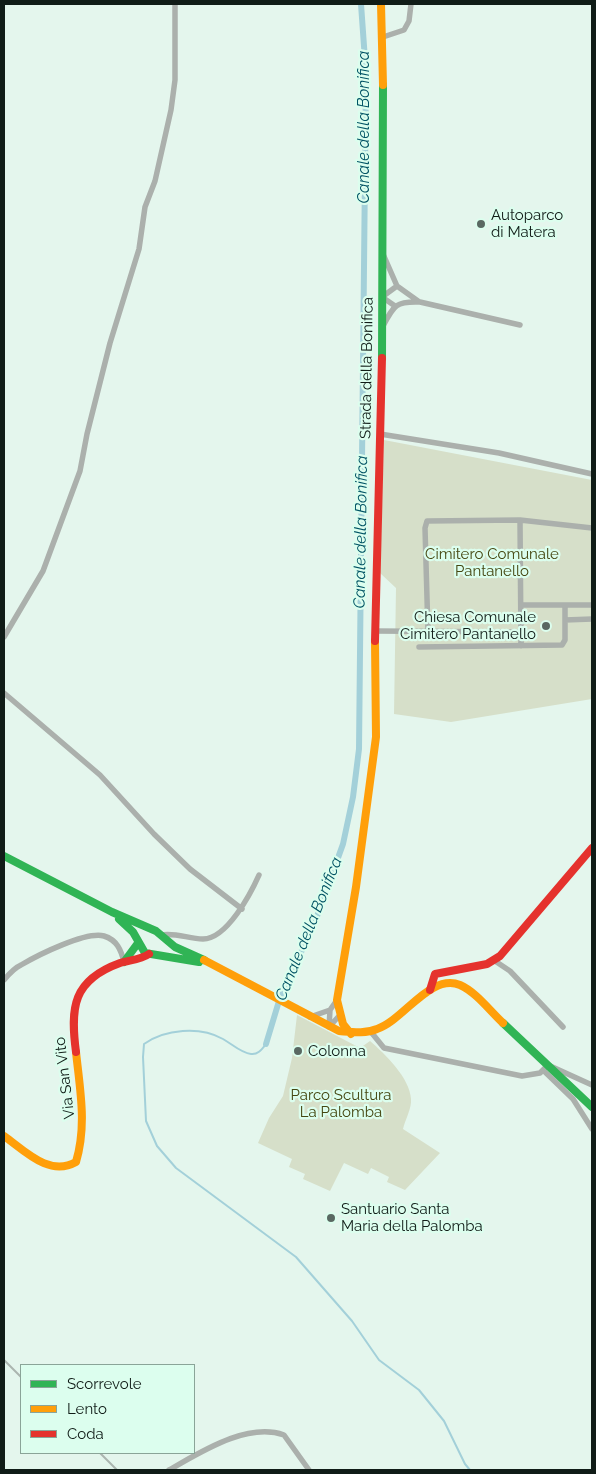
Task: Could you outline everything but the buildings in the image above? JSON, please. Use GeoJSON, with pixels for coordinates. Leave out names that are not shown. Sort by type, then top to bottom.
{"type":"FeatureCollection","features":[{"type":"Feature","properties":{"kind":"street"},"geometry":{"type":"LineString","coordinates":[[4,637],[43,571],[80,471],[87,434],[110,343],[139,249],[146,207],[155,181],[172,110],[175,80],[175,4]]}},
{"type":"Feature","properties":{"kind":"street","name":"Strada della Bonifica"},"geometry":{"type":"LineString","coordinates":[[339,1016],[337,1000],[356,887],[376,737],[376,632],[382,328],[383,37],[381,4]]}},
{"type":"Feature","properties":{"kind":"street"},"geometry":{"type":"LineString","coordinates":[[383,37],[404,30],[409,21],[411,4]]}},
{"type":"Feature","properties":{"kind":"street"},"geometry":{"type":"LineString","coordinates":[[382,252],[397,286],[420,302]]}},
{"type":"Feature","properties":{"kind":"street"},"geometry":{"type":"LineString","coordinates":[[395,306],[382,297],[397,286]]}},
{"type":"Feature","properties":{"kind":"street"},"geometry":{"type":"LineString","coordinates":[[382,328],[395,306],[404,302],[420,302],[520,325]]}},
{"type":"Feature","properties":{"kind":"street"},"geometry":{"type":"LineString","coordinates":[[380,434],[500,453],[592,474]]}},
{"type":"Feature","properties":{"kind":"street"},"geometry":{"type":"LineString","coordinates":[[428,633],[425,528],[427,521],[520,520],[592,528]]}},
{"type":"Feature","properties":{"kind":"street"},"geometry":{"type":"LineString","coordinates":[[520,520],[521,646]]}},
{"type":"Feature","properties":{"kind":"street"},"geometry":{"type":"LineString","coordinates":[[419,647],[562,645],[565,640],[565,605]]}},
{"type":"Feature","properties":{"kind":"street"},"geometry":{"type":"LineString","coordinates":[[522,606],[592,605]]}},
{"type":"Feature","properties":{"kind":"street"},"geometry":{"type":"LineString","coordinates":[[565,620],[592,620]]}},
{"type":"Feature","properties":{"kind":"street"},"geometry":{"type":"LineString","coordinates":[[376,632],[521,632]]}},
{"type":"Feature","properties":{"kind":"street"},"geometry":{"type":"LineString","coordinates":[[4,693],[100,775],[154,834],[190,869],[242,909]]}},
{"type":"Feature","properties":{"kind":"street"},"geometry":{"type":"LineString","coordinates":[[430,990],[436,974],[494,961],[592,848]]}},
{"type":"Feature","properties":{"kind":"street"},"geometry":{"type":"LineString","coordinates":[[4,856],[161,936],[175,947],[329,1027],[351,1034],[371,1032],[392,1022],[439,984],[449,982],[466,989],[546,1068],[573,1099],[592,1129]]}},
{"type":"Feature","properties":{"kind":"street"},"geometry":{"type":"LineString","coordinates":[[161,936],[205,939],[215,934],[242,909],[259,874]]}},
{"type":"Feature","properties":{"kind":"street"},"geometry":{"type":"LineString","coordinates":[[112,912],[124,922],[138,942],[140,949],[152,954],[209,963]]}},
{"type":"Feature","properties":{"kind":"street"},"geometry":{"type":"LineString","coordinates":[[138,942],[141,934],[149,930]]}},
{"type":"Feature","properties":{"kind":"street"},"geometry":{"type":"LineString","coordinates":[[4,980],[20,965],[80,938],[94,935],[103,936],[116,943],[124,962]]}},
{"type":"Feature","properties":{"kind":"street"},"geometry":{"type":"LineString","coordinates":[[152,954],[162,947],[161,936]]}},
{"type":"Feature","properties":{"kind":"street","name":"Via San Vito"},"geometry":{"type":"LineString","coordinates":[[124,962],[138,942]]}},
{"type":"Feature","properties":{"kind":"street","name":"Via San Vito"},"geometry":{"type":"LineString","coordinates":[[4,1136],[47,1166],[64,1169],[76,1162],[83,1141],[84,1118],[81,1081],[72,1038],[78,992],[86,982],[124,962],[144,958],[152,954]]}},
{"type":"Feature","properties":{"kind":"street"},"geometry":{"type":"LineString","coordinates":[[494,961],[510,971],[563,1027]]}},
{"type":"Feature","properties":{"kind":"street"},"geometry":{"type":"LineString","coordinates":[[329,1027],[330,1010],[337,1000]]}},
{"type":"Feature","properties":{"kind":"street"},"geometry":{"type":"LineString","coordinates":[[310,1017],[330,1010]]}},
{"type":"Feature","properties":{"kind":"street"},"geometry":{"type":"LineString","coordinates":[[329,1027],[339,1016],[351,1034]]}},
{"type":"Feature","properties":{"kind":"street"},"geometry":{"type":"LineString","coordinates":[[371,1032],[384,1048],[522,1076],[546,1068],[592,1086]]}},
{"type":"Feature","properties":{"kind":"street"},"geometry":{"type":"LineString","coordinates":[[546,1068],[592,1107]]}},
{"type":"Feature","properties":{"kind":"street"},"geometry":{"type":"LineString","coordinates":[[170,1470],[230,1438],[264,1432],[284,1435],[309,1470]]}},
{"type":"Feature","properties":{"kind":"green space","name":"Cimitero Comunale Pantanello"},"geometry":{"type":"Polygon","coordinates":[[[384,440],[592,480],[592,699],[451,722],[394,714],[396,588],[380,573],[384,440]]]}},
{"type":"Feature","properties":{"kind":"green space","name":"Parco Scultura La Palomba"},"geometry":{"type":"Polygon","coordinates":[[[297,1015],[360,1048],[370,1041],[402,1075],[410,1091],[411,1099],[403,1129],[440,1153],[405,1190],[387,1182],[389,1177],[371,1168],[368,1174],[344,1163],[330,1191],[303,1179],[305,1174],[289,1167],[292,1159],[258,1143],[269,1118],[283,1096],[292,1058],[297,1015]]]}},
{"type":"Feature","properties":{"kind":"waterway","name":"Canale della Bonifica"},"geometry":{"type":"LineString","coordinates":[[266,1044],[279,1001],[316,919],[343,844],[353,797],[359,749],[366,74],[361,4]]}},
{"type":"Feature","properties":{"kind":"waterway"},"geometry":{"type":"LineString","coordinates":[[266,1044],[258,1053],[251,1054],[214,1035],[193,1031],[172,1032],[144,1044],[146,1121],[157,1146],[176,1168],[296,1257],[352,1321],[379,1360],[419,1390],[444,1421],[465,1464],[470,1470]]}},
{"type":"Feature","properties":{"kind":"railway"},"geometry":{"type":"LineString","coordinates":[[4,1360],[20,1376]]}},
{"type":"Feature","properties":{"kind":"railway"},"geometry":{"type":"LineString","coordinates":[[101,1454],[117,1470]]}},
{"type":"Feature","properties":{"kind":"traffic: fast"},"geometry":{"type":"LineString","coordinates":[[382,358],[383,85]]}},
{"type":"Feature","properties":{"kind":"traffic: fast"},"geometry":{"type":"LineString","coordinates":[[4,856],[112,912],[156,931],[175,947],[204,960]]}},
{"type":"Feature","properties":{"kind":"traffic: fast"},"geometry":{"type":"LineString","coordinates":[[119,919],[133,932],[145,953],[199,962]]}},
{"type":"Feature","properties":{"kind":"traffic: fast"},"geometry":{"type":"LineString","coordinates":[[124,962],[138,943]]}},
{"type":"Feature","properties":{"kind":"traffic: fast"},"geometry":{"type":"LineString","coordinates":[[503,1023],[592,1107]]}},
{"type":"Feature","properties":{"kind":"traffic: slow"},"geometry":{"type":"LineString","coordinates":[[381,4],[383,85]]}},
{"type":"Feature","properties":{"kind":"traffic: slow"},"geometry":{"type":"LineString","coordinates":[[351,1034],[343,1024],[337,1000],[356,887],[376,737],[375,641]]}},
{"type":"Feature","properties":{"kind":"traffic: slow"},"geometry":{"type":"LineString","coordinates":[[204,960],[339,1031],[363,1032],[377,1029],[397,1017],[428,991],[449,983],[460,985],[472,992],[503,1023]]}},
{"type":"Feature","properties":{"kind":"traffic: slow"},"geometry":{"type":"LineString","coordinates":[[4,1136],[29,1155],[47,1164],[66,1166],[76,1162],[82,1121],[76,1052]]}},
{"type":"Feature","properties":{"kind":"traffic: jam"},"geometry":{"type":"LineString","coordinates":[[375,641],[382,358]]}},
{"type":"Feature","properties":{"kind":"traffic: jam"},"geometry":{"type":"LineString","coordinates":[[430,990],[435,974],[487,964],[500,956],[592,848]]}},
{"type":"Feature","properties":{"kind":"traffic: jam"},"geometry":{"type":"LineString","coordinates":[[76,1052],[74,1036],[75,1009],[78,997],[84,987],[92,978],[104,970],[149,954]]}},
{"type":"Feature","properties":{"kind":"place","name":"Autoparco di Matera"},"geometry":{"type":"Point","coordinates":[481,224]}},
{"type":"Feature","properties":{"kind":"place","name":"Chiesa Comunale Cimitero Pantanello"},"geometry":{"type":"Point","coordinates":[546,626]}},
{"type":"Feature","properties":{"kind":"place","name":"Colonna"},"geometry":{"type":"Point","coordinates":[298,1051]}},
{"type":"Feature","properties":{"kind":"place","name":"Santuario Santa Maria della Palomba"},"geometry":{"type":"Point","coordinates":[331,1218]}}]}
